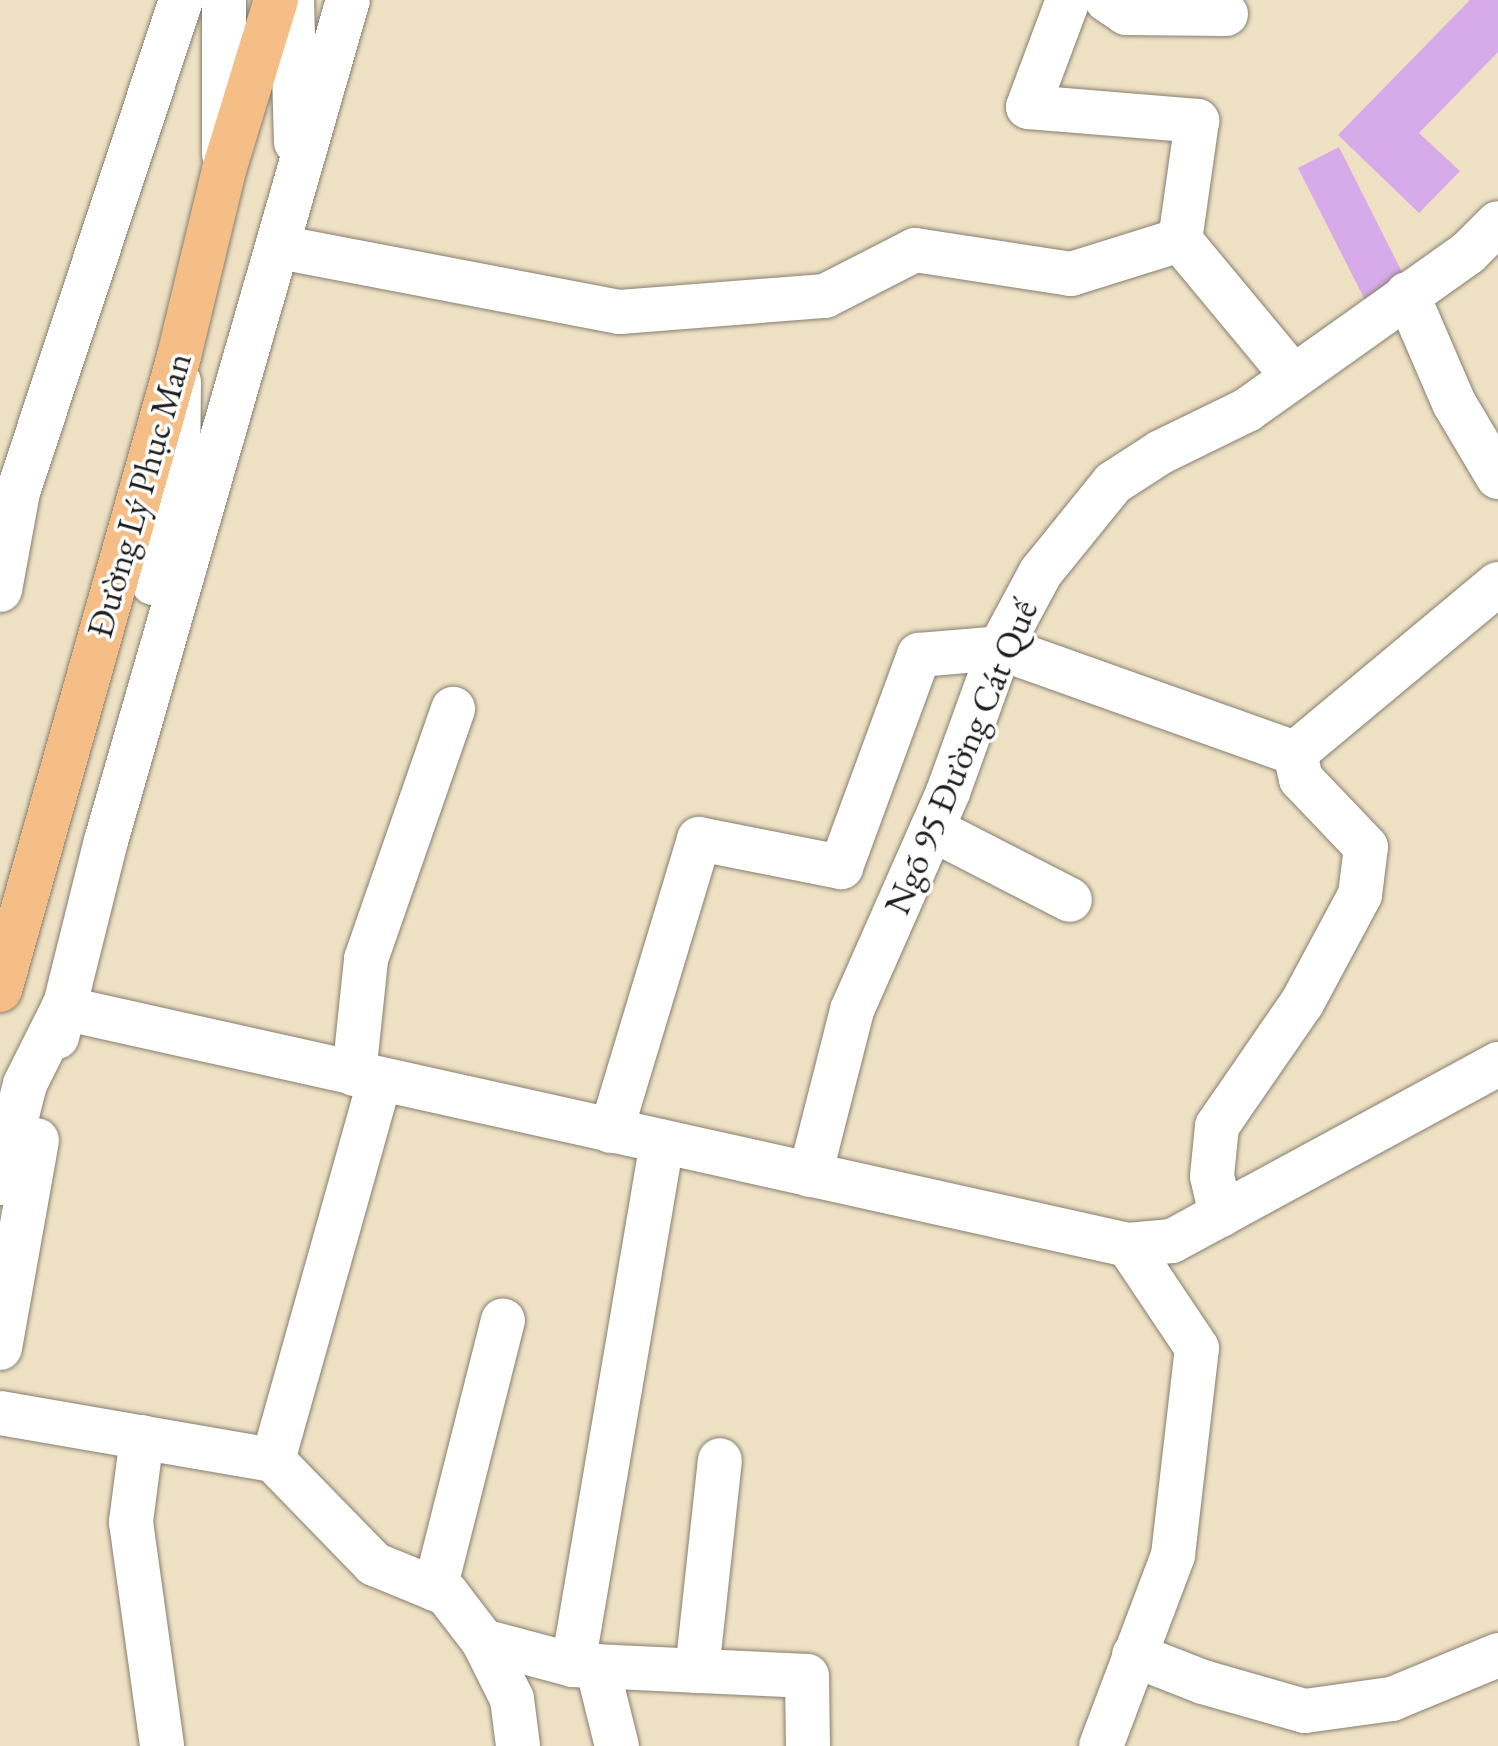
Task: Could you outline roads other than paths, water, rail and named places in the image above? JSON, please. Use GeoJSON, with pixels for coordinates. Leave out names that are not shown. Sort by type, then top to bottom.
{"type":"FeatureCollection","features":[{"type":"Feature","properties":{"kind":"main road","name":"Đường Lý Phục Man"},"geometry":{"type":"LineString","coordinates":[[0,990],[179,356],[224,170],[276,0]]}},
{"type":"Feature","properties":{"kind":"street"},"geometry":{"type":"LineString","coordinates":[[0,590],[18,492],[181,0]]}},
{"type":"Feature","properties":{"kind":"street"},"geometry":{"type":"LineString","coordinates":[[224,0],[224,170]]}},
{"type":"Feature","properties":{"kind":"street"},"geometry":{"type":"LineString","coordinates":[[292,0],[298,184]]}},
{"type":"Feature","properties":{"kind":"street"},"geometry":{"type":"LineString","coordinates":[[0,1348],[63,1008],[74,964],[348,0]]}},
{"type":"Feature","properties":{"kind":"street"},"geometry":{"type":"LineString","coordinates":[[1068,0],[1028,107],[1197,121],[1180,240],[1293,376]]}},
{"type":"Feature","properties":{"kind":"street"},"geometry":{"type":"LineString","coordinates":[[1107,0],[1126,13],[1226,14]]}},
{"type":"Feature","properties":{"kind":"street","name":"Ngõ 95 Đường Cát Quế"},"geometry":{"type":"LineString","coordinates":[[810,1175],[852,1010],[932,829],[1000,648],[1041,572],[1113,483],[1161,452],[1247,410],[1468,253],[1498,223]]}},
{"type":"Feature","properties":{"kind":"street"},"geometry":{"type":"LineString","coordinates":[[279,247],[620,312],[825,296],[915,250],[1071,274],[1180,240]]}},
{"type":"Feature","properties":{"kind":"street"},"geometry":{"type":"LineString","coordinates":[[1407,294],[1454,403],[1498,477]]}},
{"type":"Feature","properties":{"kind":"street"},"geometry":{"type":"LineString","coordinates":[[74,964],[100,790],[178,465],[179,356]]}},
{"type":"Feature","properties":{"kind":"street"},"geometry":{"type":"LineString","coordinates":[[1295,753],[1498,584]]}},
{"type":"Feature","properties":{"kind":"street"},"geometry":{"type":"LineString","coordinates":[[611,1131],[699,839],[841,867],[919,655],[1000,648],[1295,753]]}},
{"type":"Feature","properties":{"kind":"street"},"geometry":{"type":"LineString","coordinates":[[273,1460],[367,1077],[366,959],[453,709]]}},
{"type":"Feature","properties":{"kind":"street"},"geometry":{"type":"LineString","coordinates":[[1221,1215],[1212,1176],[1217,1126],[1302,1003],[1360,895],[1366,847],[1301,779],[1295,753]]}},
{"type":"Feature","properties":{"kind":"street"},"geometry":{"type":"LineString","coordinates":[[932,829],[1070,900]]}},
{"type":"Feature","properties":{"kind":"street"},"geometry":{"type":"LineString","coordinates":[[63,1008],[1128,1245],[1172,1241],[1498,1064]]}},
{"type":"Feature","properties":{"kind":"street"},"geometry":{"type":"LineString","coordinates":[[0,1183],[25,1084],[63,1008]]}},
{"type":"Feature","properties":{"kind":"street"},"geometry":{"type":"LineString","coordinates":[[617,1746],[585,1666],[662,1142]]}},
{"type":"Feature","properties":{"kind":"street"},"geometry":{"type":"LineString","coordinates":[[1101,1746],[1173,1555],[1197,1348],[1128,1245]]}},
{"type":"Feature","properties":{"kind":"street"},"geometry":{"type":"LineString","coordinates":[[435,1589],[503,1320]]}},
{"type":"Feature","properties":{"kind":"street"},"geometry":{"type":"LineString","coordinates":[[0,1413],[273,1460],[303,1485],[374,1564],[447,1594],[483,1641],[512,1699],[518,1746]]}},
{"type":"Feature","properties":{"kind":"street"},"geometry":{"type":"LineString","coordinates":[[142,1437],[131,1522],[162,1746]]}},
{"type":"Feature","properties":{"kind":"street"},"geometry":{"type":"LineString","coordinates":[[697,1671],[720,1460]]}},
{"type":"Feature","properties":{"kind":"street"},"geometry":{"type":"LineString","coordinates":[[483,1641],[585,1666],[807,1676],[808,1746]]}},
{"type":"Feature","properties":{"kind":"street"},"geometry":{"type":"LineString","coordinates":[[1134,1655],[1203,1682],[1305,1711],[1392,1699],[1498,1655]]}}]}
